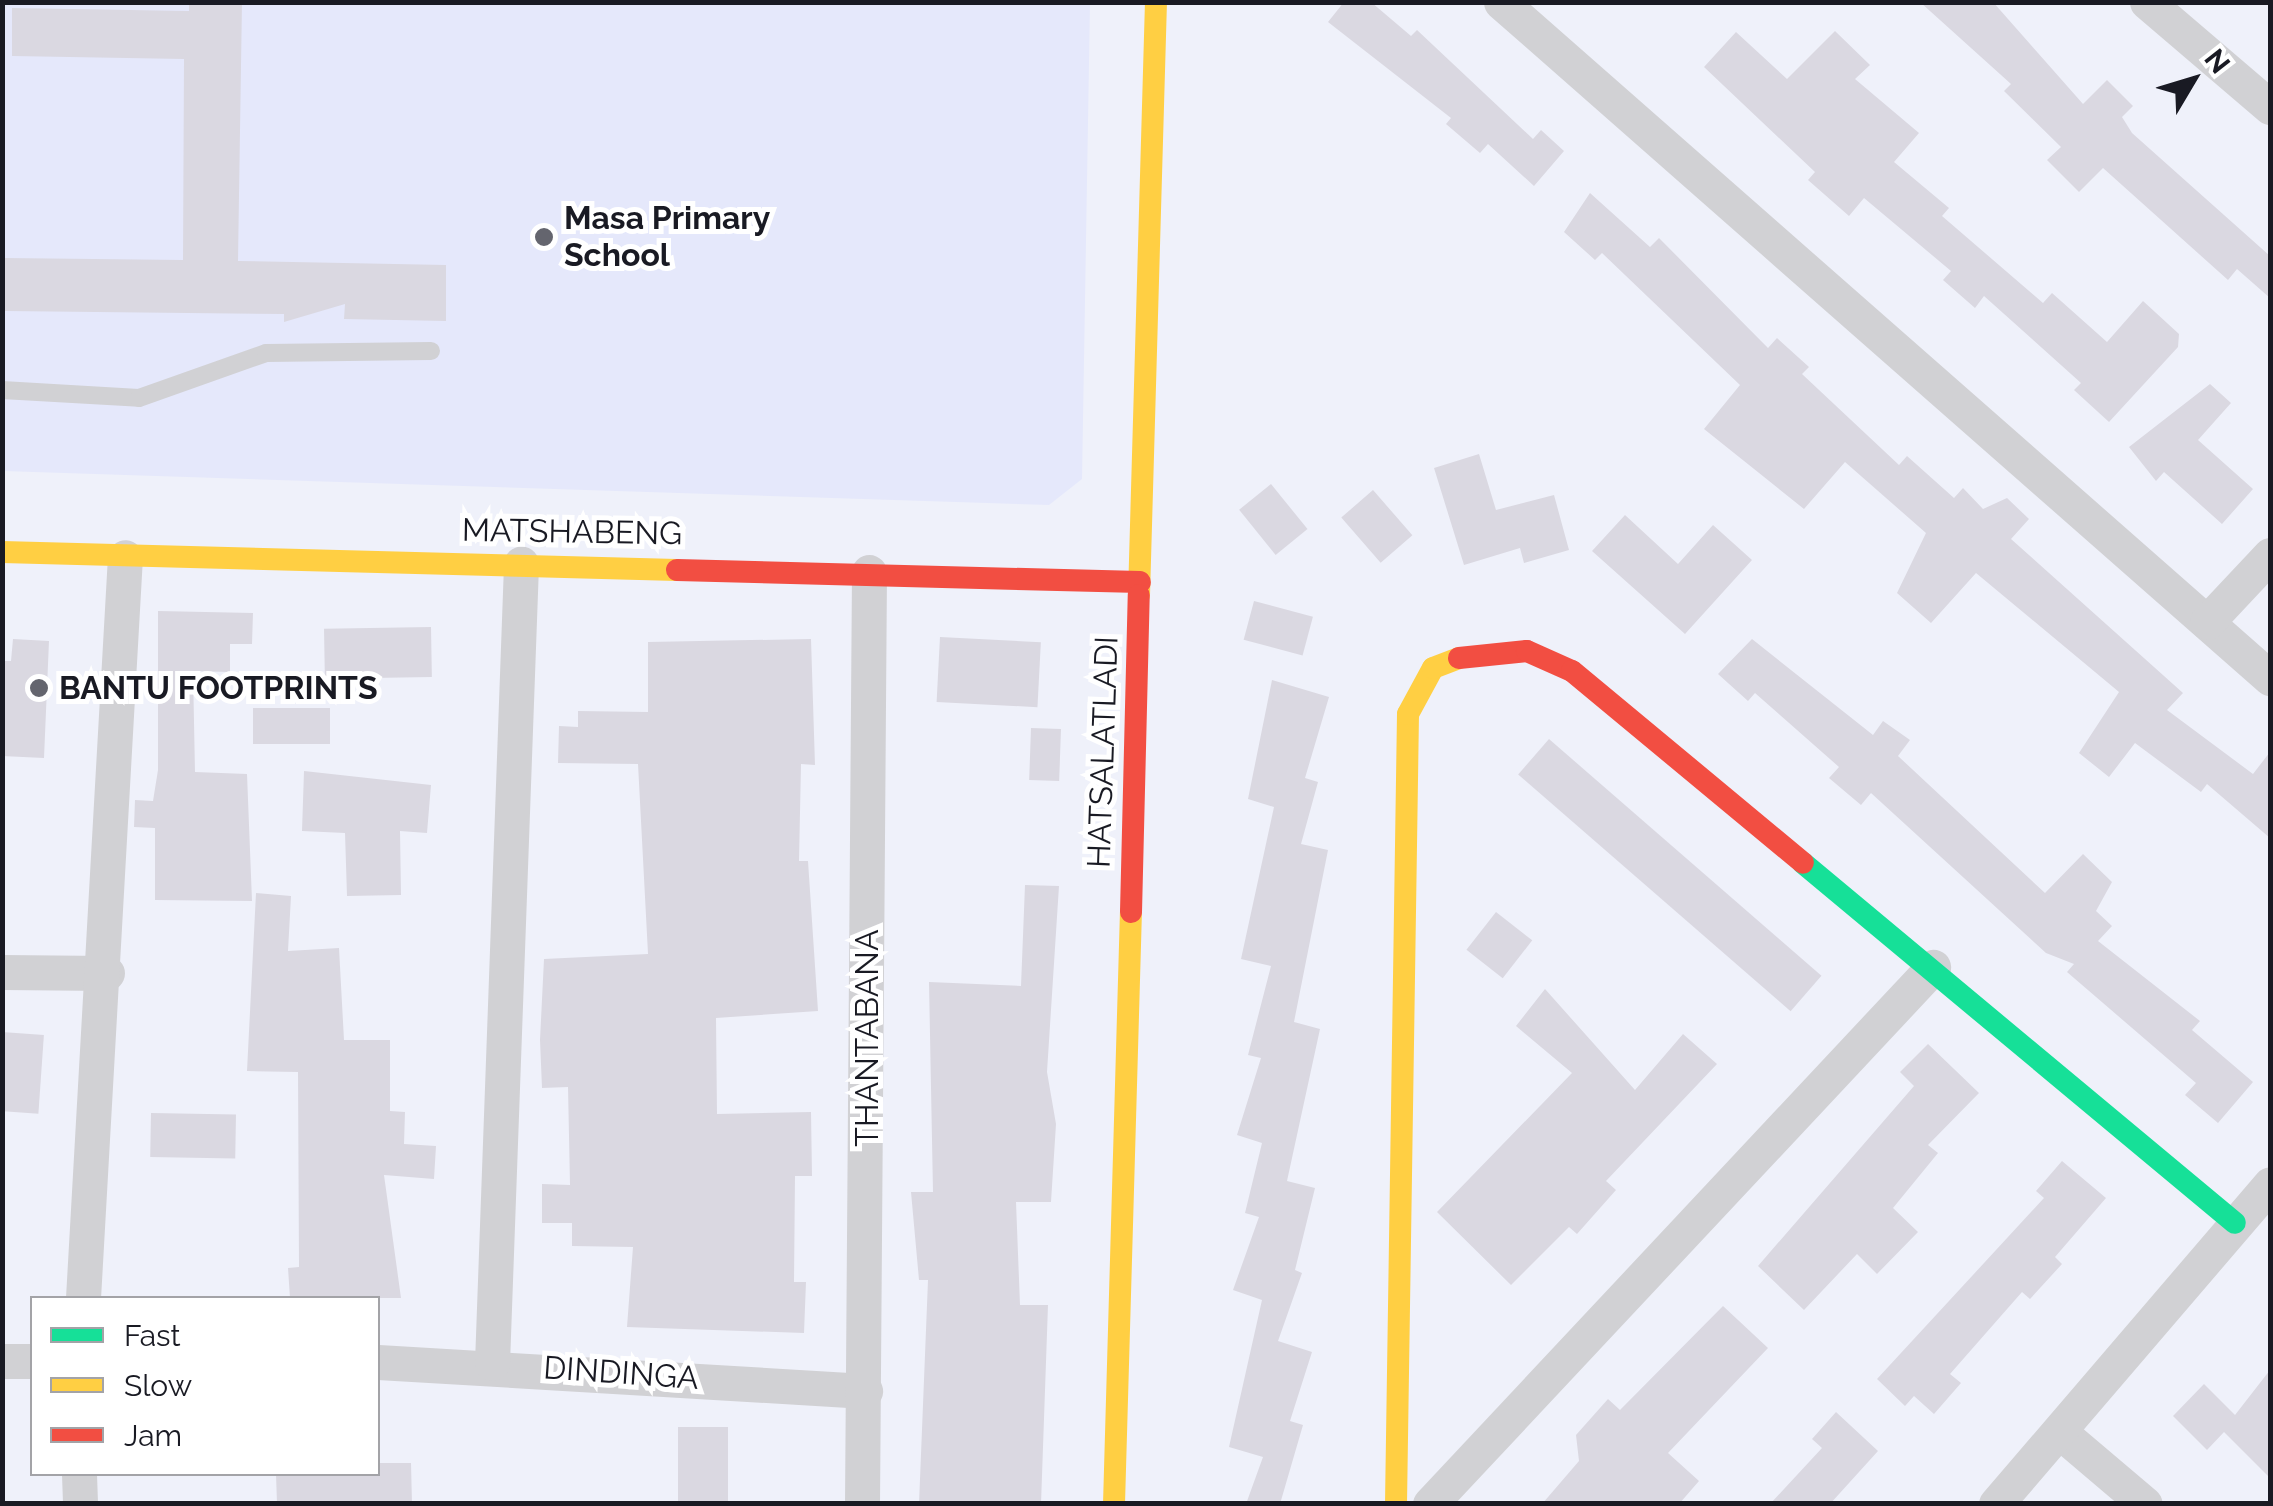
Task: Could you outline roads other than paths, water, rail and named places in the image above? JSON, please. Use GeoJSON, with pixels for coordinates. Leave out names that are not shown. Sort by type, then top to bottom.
{"type":"FeatureCollection","features":[{"type":"Feature","properties":{"kind":"street","name":"HATSALATLADI"},"geometry":{"type":"LineString","coordinates":[[1114,1504],[1156,2]]}},
{"type":"Feature","properties":{"kind":"street"},"geometry":{"type":"LineString","coordinates":[[1502,2],[2270,678]]}},
{"type":"Feature","properties":{"kind":"street"},"geometry":{"type":"LineString","coordinates":[[2147,2],[2270,107]]}},
{"type":"Feature","properties":{"kind":"street","name":"MATSHABENG"},"geometry":{"type":"LineString","coordinates":[[2,552],[1140,582]]}},
{"type":"Feature","properties":{"kind":"street"},"geometry":{"type":"LineString","coordinates":[[2207,622],[2270,554]]}},
{"type":"Feature","properties":{"kind":"street"},"geometry":{"type":"LineString","coordinates":[[83,1296],[107,973],[126,557]]}},
{"type":"Feature","properties":{"kind":"street"},"geometry":{"type":"LineString","coordinates":[[492,1363],[522,564]]}},
{"type":"Feature","properties":{"kind":"street","name":"THANTABANA"},"geometry":{"type":"LineString","coordinates":[[862,1504],[868,572]]}},
{"type":"Feature","properties":{"kind":"street"},"geometry":{"type":"LineString","coordinates":[[1396,1504],[1408,714],[1433,668],[1485,649],[1527,651],[1572,671],[1933,967],[2236,1223]]}},
{"type":"Feature","properties":{"kind":"street"},"geometry":{"type":"LineString","coordinates":[[1430,1504],[1933,967]]}},
{"type":"Feature","properties":{"kind":"street"},"geometry":{"type":"LineString","coordinates":[[2,972],[107,973]]}},
{"type":"Feature","properties":{"kind":"street"},"geometry":{"type":"LineString","coordinates":[[1996,1504],[2270,1184]]}},
{"type":"Feature","properties":{"kind":"street"},"geometry":{"type":"LineString","coordinates":[[2,1361],[30,1361]]}},
{"type":"Feature","properties":{"kind":"street","name":"DINDINGA"},"geometry":{"type":"LineString","coordinates":[[380,1362],[492,1363],[865,1391]]}},
{"type":"Feature","properties":{"kind":"street"},"geometry":{"type":"LineString","coordinates":[[2060,1432],[2146,1504]]}},
{"type":"Feature","properties":{"kind":"street"},"geometry":{"type":"LineString","coordinates":[[80,1476],[80,1504]]}},
{"type":"Feature","properties":{"kind":"lane"},"geometry":{"type":"LineString","coordinates":[[2,390],[140,398],[266,352],[431,351]]}},
{"type":"Feature","properties":{"kind":"place","name":"Masa Primary School"},"geometry":{"type":"Point","coordinates":[544,237]}},
{"type":"Feature","properties":{"kind":"place","name":"BANTU FOOTPRINTS"},"geometry":{"type":"Point","coordinates":[39,688]}}]}
